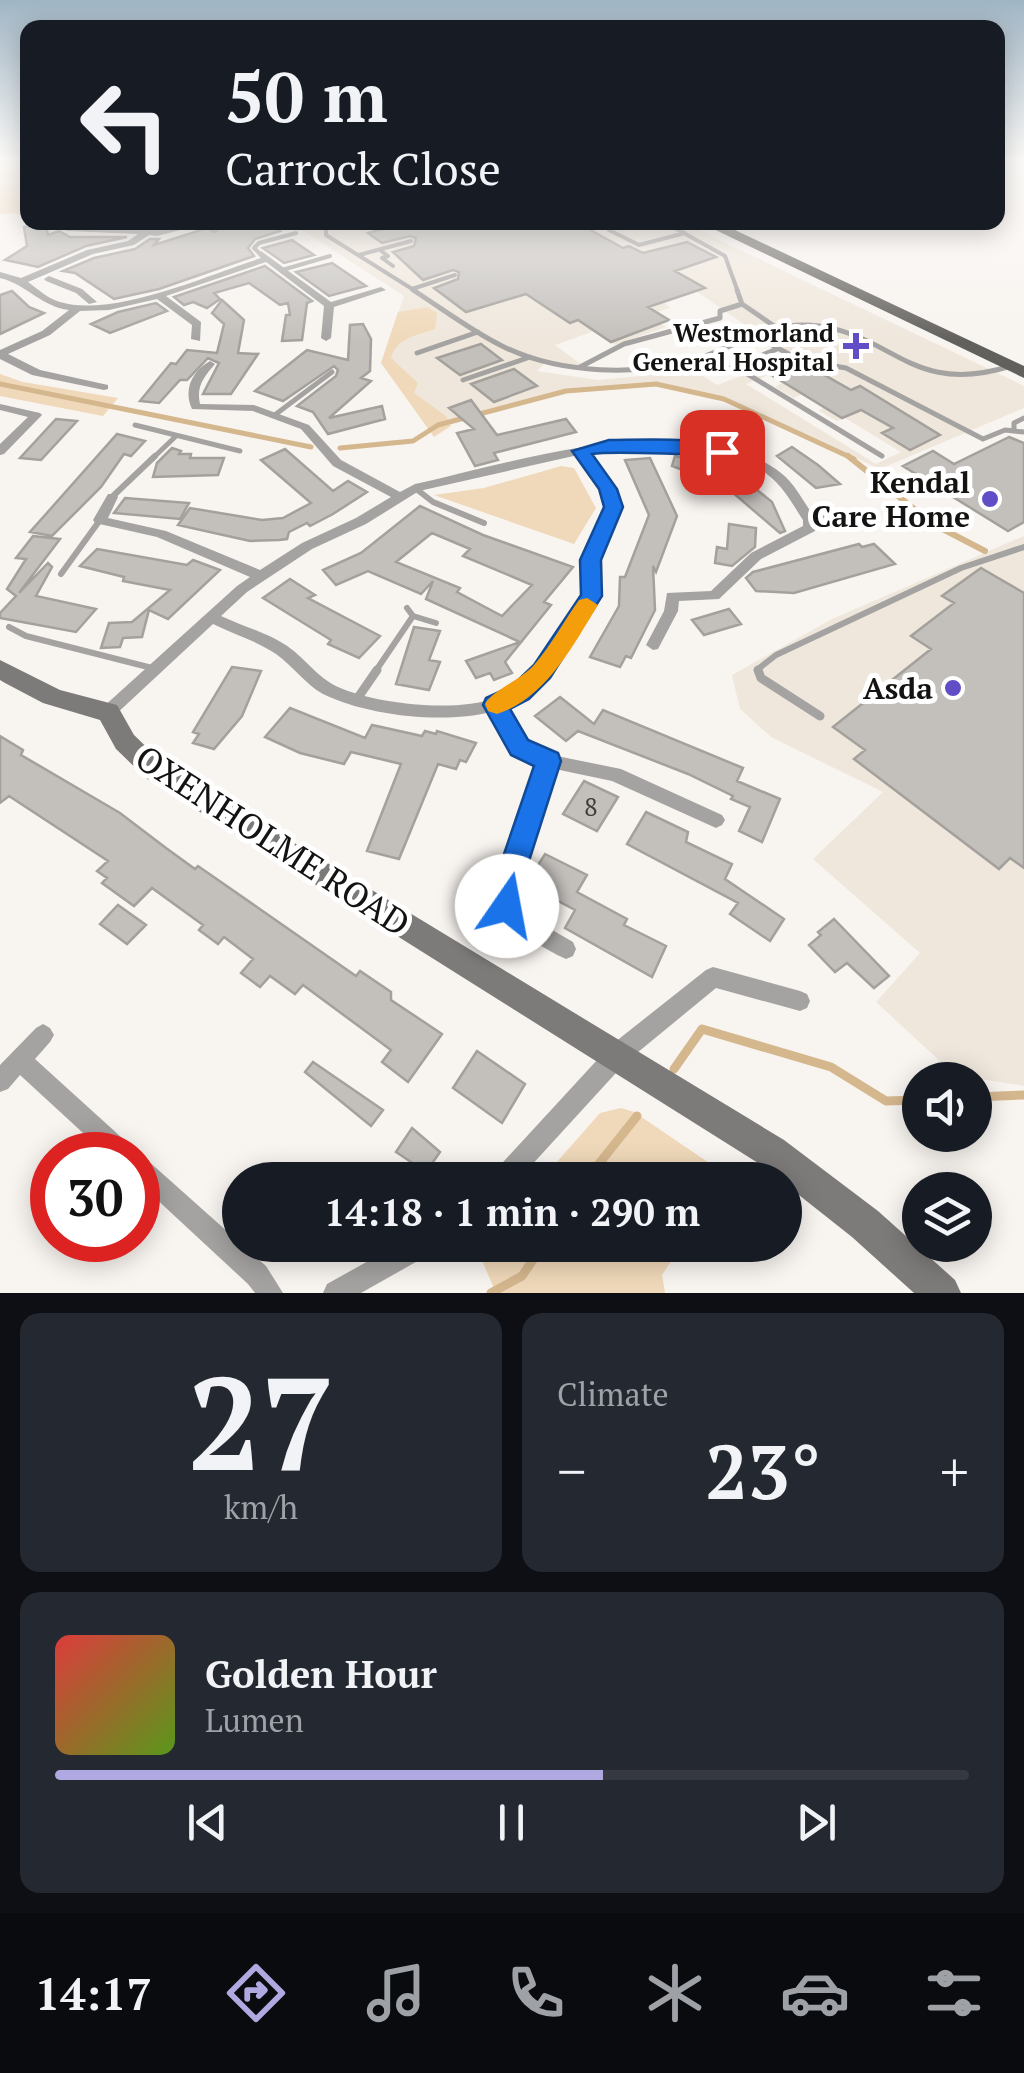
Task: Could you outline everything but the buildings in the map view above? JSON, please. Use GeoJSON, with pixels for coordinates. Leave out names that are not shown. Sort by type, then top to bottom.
{"type":"FeatureCollection","features":[{"type":"Feature","properties":{"kind":"main road"},"geometry":{"type":"LineString","coordinates":[[723,230],[1017,370]]}},
{"type":"Feature","properties":{"kind":"main road"},"geometry":{"type":"LineString","coordinates":[[0,669],[30,688],[70,705],[108,712]]}},
{"type":"Feature","properties":{"kind":"main road","name":"OXENHOLME ROAD"},"geometry":{"type":"LineString","coordinates":[[108,712],[125,742],[155,771],[774,1154],[864,1224],[942,1293]]}},
{"type":"Feature","properties":{"kind":"street"},"geometry":{"type":"LineString","coordinates":[[99,230],[146,233],[163,230]]}},
{"type":"Feature","properties":{"kind":"street"},"geometry":{"type":"LineString","coordinates":[[24,280],[90,252],[131,243],[146,233]]}},
{"type":"Feature","properties":{"kind":"street"},"geometry":{"type":"LineString","coordinates":[[0,275],[24,280],[44,299],[78,308],[120,304],[157,294],[263,255],[329,306]]}},
{"type":"Feature","properties":{"kind":"street"},"geometry":{"type":"LineString","coordinates":[[49,279],[72,287],[92,302]]}},
{"type":"Feature","properties":{"kind":"street"},"geometry":{"type":"LineString","coordinates":[[44,299],[72,287]]}},
{"type":"Feature","properties":{"kind":"street"},"geometry":{"type":"LineString","coordinates":[[329,306],[380,290]]}},
{"type":"Feature","properties":{"kind":"street"},"geometry":{"type":"LineString","coordinates":[[157,294],[199,327],[218,325]]}},
{"type":"Feature","properties":{"kind":"street"},"geometry":{"type":"LineString","coordinates":[[326,338],[329,306]]}},
{"type":"Feature","properties":{"kind":"street"},"geometry":{"type":"LineString","coordinates":[[78,308],[46,333],[0,354],[12,364],[50,376],[104,386]]}},
{"type":"Feature","properties":{"kind":"street"},"geometry":{"type":"LineString","coordinates":[[196,340],[199,327]]}},
{"type":"Feature","properties":{"kind":"street"},"geometry":{"type":"LineString","coordinates":[[210,364],[194,384],[192,398],[196,407],[210,411],[254,408],[276,414],[306,428],[337,463],[398,496]]}},
{"type":"Feature","properties":{"kind":"street"},"geometry":{"type":"LineString","coordinates":[[0,406],[36,415],[0,451]]}},
{"type":"Feature","properties":{"kind":"street"},"geometry":{"type":"LineString","coordinates":[[108,712],[259,575],[307,546],[361,521],[415,488],[581,451],[660,445],[722,452],[780,478],[810,520],[810,528],[756,556],[714,596],[672,596]]}},
{"type":"Feature","properties":{"kind":"street"},"geometry":{"type":"LineString","coordinates":[[214,619],[277,648],[330,690],[357,699],[410,708],[466,710],[495,705],[520,692],[542,672],[592,596],[591,560],[614,507],[608,489],[581,451]]}},
{"type":"Feature","properties":{"kind":"street"},"geometry":{"type":"LineString","coordinates":[[112,497],[100,520],[160,534],[259,575]]}},
{"type":"Feature","properties":{"kind":"street"},"geometry":{"type":"LineString","coordinates":[[810,520],[836,517]]}},
{"type":"Feature","properties":{"kind":"street"},"geometry":{"type":"LineString","coordinates":[[653,644],[671,610],[671,577]]}},
{"type":"Feature","properties":{"kind":"street"},"geometry":{"type":"LineString","coordinates":[[495,705],[520,748],[548,761],[615,774],[716,820]]}},
{"type":"Feature","properties":{"kind":"street"},"geometry":{"type":"LineString","coordinates":[[548,761],[506,889],[507,906],[528,926],[566,949]]}},
{"type":"Feature","properties":{"kind":"street"},"geometry":{"type":"LineString","coordinates":[[519,1162],[618,1054],[713,977],[800,1000]]}},
{"type":"Feature","properties":{"kind":"street"},"geometry":{"type":"LineString","coordinates":[[0,1081],[43,1035]]}},
{"type":"Feature","properties":{"kind":"street"},"geometry":{"type":"LineString","coordinates":[[20,1060],[99,1132]]}},
{"type":"Feature","properties":{"kind":"street"},"geometry":{"type":"LineString","coordinates":[[160,1187],[257,1275],[270,1293]]}},
{"type":"Feature","properties":{"kind":"street"},"geometry":{"type":"LineString","coordinates":[[336,1293],[391,1262]]}},
{"type":"Feature","properties":{"kind":"lane"},"geometry":{"type":"LineString","coordinates":[[326,230],[326,235]]}},
{"type":"Feature","properties":{"kind":"lane"},"geometry":{"type":"LineString","coordinates":[[326,235],[329,230]]}},
{"type":"Feature","properties":{"kind":"lane"},"geometry":{"type":"LineString","coordinates":[[609,230],[639,245],[686,233]]}},
{"type":"Feature","properties":{"kind":"lane"},"geometry":{"type":"LineString","coordinates":[[680,230],[726,256],[742,304],[778,328]]}},
{"type":"Feature","properties":{"kind":"lane"},"geometry":{"type":"LineString","coordinates":[[263,255],[254,248],[259,243],[296,233]]}},
{"type":"Feature","properties":{"kind":"lane"},"geometry":{"type":"LineString","coordinates":[[326,235],[478,332],[530,357],[580,367],[636,369],[692,360],[778,328],[814,326],[949,378],[1017,370]]}},
{"type":"Feature","properties":{"kind":"lane"},"geometry":{"type":"LineString","coordinates":[[360,255],[411,241]]}},
{"type":"Feature","properties":{"kind":"lane"},"geometry":{"type":"LineString","coordinates":[[380,250],[388,256],[382,258],[393,266]]}},
{"type":"Feature","properties":{"kind":"lane"},"geometry":{"type":"LineString","coordinates":[[282,270],[330,256]]}},
{"type":"Feature","properties":{"kind":"lane"},"geometry":{"type":"LineString","coordinates":[[412,288],[456,275]]}},
{"type":"Feature","properties":{"kind":"lane"},"geometry":{"type":"LineString","coordinates":[[580,367],[594,356],[662,332],[687,330],[720,318],[720,311],[742,304]]}},
{"type":"Feature","properties":{"kind":"lane"},"geometry":{"type":"LineString","coordinates":[[417,353],[478,332]]}},
{"type":"Feature","properties":{"kind":"lane"},"geometry":{"type":"LineString","coordinates":[[755,336],[800,360],[846,368],[983,439],[1005,430],[1024,432]]}},
{"type":"Feature","properties":{"kind":"lane"},"geometry":{"type":"LineString","coordinates":[[692,360],[722,372],[778,349]]}},
{"type":"Feature","properties":{"kind":"lane"},"geometry":{"type":"LineString","coordinates":[[463,380],[530,357]]}},
{"type":"Feature","properties":{"kind":"lane"},"geometry":{"type":"LineString","coordinates":[[736,367],[882,456]]}},
{"type":"Feature","properties":{"kind":"lane"},"geometry":{"type":"LineString","coordinates":[[276,414],[332,372]]}},
{"type":"Feature","properties":{"kind":"lane"},"geometry":{"type":"LineString","coordinates":[[1014,430],[1014,422],[1024,418]]}},
{"type":"Feature","properties":{"kind":"lane"},"geometry":{"type":"LineString","coordinates":[[136,425],[175,438],[240,451]]}},
{"type":"Feature","properties":{"kind":"lane"},"geometry":{"type":"LineString","coordinates":[[112,497],[175,438]]}},
{"type":"Feature","properties":{"kind":"lane"},"geometry":{"type":"LineString","coordinates":[[415,488],[432,502],[484,523]]}},
{"type":"Feature","properties":{"kind":"lane"},"geometry":{"type":"LineString","coordinates":[[61,574],[100,520]]}},
{"type":"Feature","properties":{"kind":"lane"},"geometry":{"type":"LineString","coordinates":[[820,716],[761,678],[758,669],[776,656],[961,568],[1024,548]]}},
{"type":"Feature","properties":{"kind":"lane"},"geometry":{"type":"LineString","coordinates":[[357,699],[410,612],[436,623]]}},
{"type":"Feature","properties":{"kind":"lane"},"geometry":{"type":"LineString","coordinates":[[10,627],[26,636],[156,669]]}},
{"type":"Feature","properties":{"kind":"shaded area","name":"Westmorland General Hospital"},"geometry":{"type":"Polygon","coordinates":[[[302,230],[699,230],[1024,386],[1024,408],[880,469],[724,399],[656,384],[566,391],[438,425],[381,363],[404,296],[302,230]],[[696,291],[663,302],[670,308],[647,315],[666,327],[615,345],[594,331],[555,345],[586,368],[547,361],[537,371],[598,380],[695,371],[717,385],[781,361],[787,354],[755,336],[758,334],[696,291]],[[768,375],[746,384],[876,464],[901,452],[845,418],[837,421],[819,411],[824,407],[802,394],[794,398],[775,387],[782,383],[768,375]]]}},
{"type":"Feature","properties":{"kind":"shaded area"},"geometry":{"type":"Polygon","coordinates":[[[427,307],[437,313],[435,329],[403,342],[391,358],[418,383],[414,393],[446,416],[451,426],[434,437],[381,363],[398,312],[427,307]]]}},
{"type":"Feature","properties":{"kind":"shaded area"},"geometry":{"type":"Polygon","coordinates":[[[0,374],[23,382],[118,398],[103,416],[0,396],[0,374]]]}},
{"type":"Feature","properties":{"kind":"shaded area"},"geometry":{"type":"Polygon","coordinates":[[[561,466],[574,468],[596,508],[574,544],[434,495],[484,488],[561,466]]]}},
{"type":"Feature","properties":{"kind":"shaded area"},"geometry":{"type":"Polygon","coordinates":[[[1024,536],[1024,1086],[992,1081],[992,1062],[941,1062],[876,1002],[920,953],[813,859],[883,792],[771,737],[740,709],[732,675],[832,619],[1024,536]]]}},
{"type":"Feature","properties":{"kind":"shaded area"},"geometry":{"type":"Polygon","coordinates":[[[621,1108],[634,1112],[708,1162],[557,1162],[600,1113],[621,1108]]]}},
{"type":"Feature","properties":{"kind":"shaded area"},"geometry":{"type":"Polygon","coordinates":[[[483,1262],[671,1262],[662,1275],[665,1293],[496,1293],[483,1262]]]}},
{"type":"Feature","properties":{"kind":"waterway"},"geometry":{"type":"LineString","coordinates":[[0,384],[311,447]]}},
{"type":"Feature","properties":{"kind":"waterway"},"geometry":{"type":"LineString","coordinates":[[340,448],[413,441],[438,425],[566,391],[656,384],[724,399],[849,457]]}},
{"type":"Feature","properties":{"kind":"waterway"},"geometry":{"type":"LineString","coordinates":[[849,457],[854,459]]}},
{"type":"Feature","properties":{"kind":"waterway"},"geometry":{"type":"LineString","coordinates":[[849,457],[933,524],[985,551]]}},
{"type":"Feature","properties":{"kind":"waterway"},"geometry":{"type":"LineString","coordinates":[[674,1069],[702,1029],[831,1067],[886,1101],[902,1101]]}},
{"type":"Feature","properties":{"kind":"waterway"},"geometry":{"type":"LineString","coordinates":[[992,1096],[1024,1095]]}},
{"type":"Feature","properties":{"kind":"waterway"},"geometry":{"type":"LineString","coordinates":[[600,1162],[637,1116]]}},
{"type":"Feature","properties":{"kind":"waterway"},"geometry":{"type":"LineString","coordinates":[[491,1293],[522,1276],[531,1262]]}},
{"type":"Feature","properties":{"kind":"slow traffic"},"geometry":{"type":"LineString","coordinates":[[497,704],[520,692],[542,672],[587,605]]}},
{"type":"Feature","properties":{"kind":"place","name":"Westmorland General Hospital"},"geometry":{"type":"Point","coordinates":[856,346]}},
{"type":"Feature","properties":{"kind":"place","name":"Kendal Care Home"},"geometry":{"type":"Point","coordinates":[990,499]}},
{"type":"Feature","properties":{"kind":"place","name":"Asda"},"geometry":{"type":"Point","coordinates":[953,688]}},
{"type":"Feature","properties":{"kind":"route"},"geometry":{"type":"LineString","coordinates":[[507,906],[506,889],[548,761],[520,748],[495,705],[520,692],[542,672],[592,596],[591,560],[614,507],[608,489],[581,451],[660,445],[722,452]]}}]}
